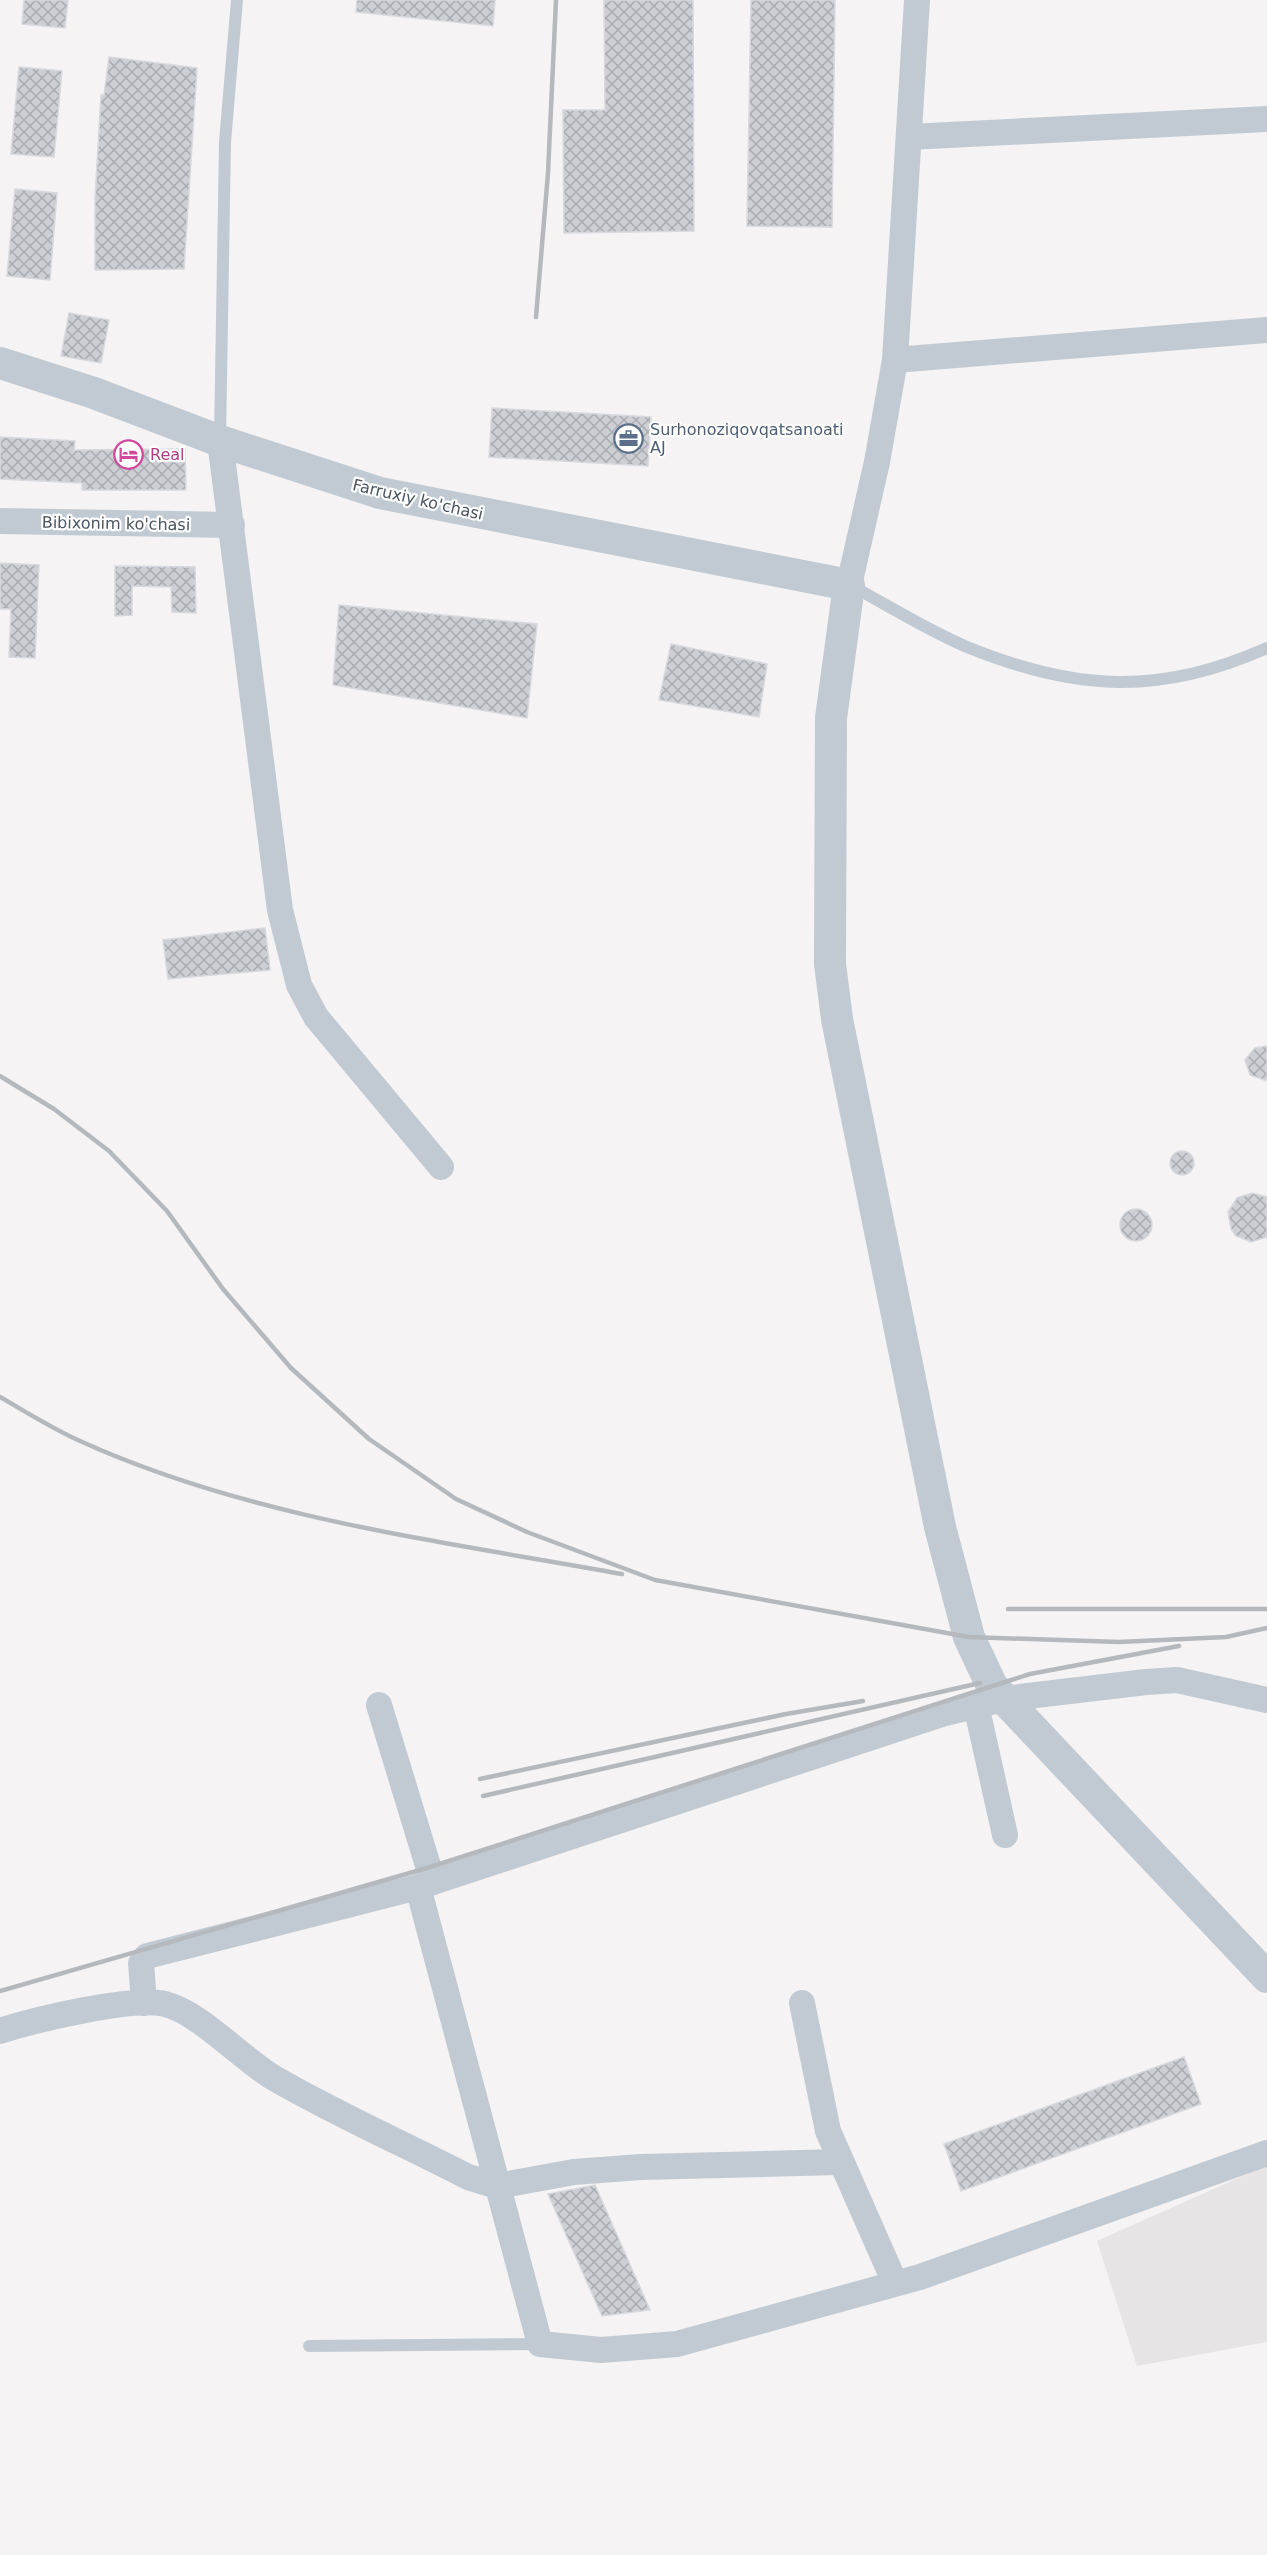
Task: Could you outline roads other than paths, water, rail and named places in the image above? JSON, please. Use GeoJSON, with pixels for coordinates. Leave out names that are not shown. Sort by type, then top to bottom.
{"type":"FeatureCollection","features":[{"type":"Feature","properties":{"kind":"street"},"geometry":{"type":"LineString","coordinates":[[917,0],[895,360],[877,462],[849,585],[831,718],[830,964],[837,1019],[940,1527],[969,1637],[992,1686],[990,1702],[1005,1835]]}},
{"type":"Feature","properties":{"kind":"street"},"geometry":{"type":"LineString","coordinates":[[909,137],[1267,119]]}},
{"type":"Feature","properties":{"kind":"street"},"geometry":{"type":"LineString","coordinates":[[895,360],[1267,330]]}},
{"type":"Feature","properties":{"kind":"street","name":"Farruxiy ko'chasi"},"geometry":{"type":"LineString","coordinates":[[0,363],[94,393],[220,441],[380,493],[849,585]]}},
{"type":"Feature","properties":{"kind":"street"},"geometry":{"type":"LineString","coordinates":[[220,441],[280,910],[299,985],[316,1017],[334,1042],[441,1167]]}},
{"type":"Feature","properties":{"kind":"street","name":"Bibixonim ko'chasi"},"geometry":{"type":"LineString","coordinates":[[0,520],[231,525]]}},
{"type":"Feature","properties":{"kind":"street"},"geometry":{"type":"LineString","coordinates":[[144,2003],[141,1963],[147,1956],[425,1885],[945,1713],[990,1702],[1177,1680],[1267,1700]]}},
{"type":"Feature","properties":{"kind":"street"},"geometry":{"type":"LineString","coordinates":[[990,1702],[1267,1977]]}},
{"type":"Feature","properties":{"kind":"street"},"geometry":{"type":"LineString","coordinates":[[379,1705],[497,2186],[540,2344],[601,2350],[677,2344],[895,2283],[1267,2153]]}},
{"type":"Feature","properties":{"kind":"street"},"geometry":{"type":"LineString","coordinates":[[0,2031],[92,2009],[154,2002],[177,2008],[272,2077],[468,2177],[497,2186],[574,2172],[641,2167],[840,2162]]}},
{"type":"Feature","properties":{"kind":"street"},"geometry":{"type":"LineString","coordinates":[[802,2002],[828,2132],[895,2283]]}},
{"type":"Feature","properties":{"kind":"lane"},"geometry":{"type":"LineString","coordinates":[[220,441],[225,142],[237,0]]}},
{"type":"Feature","properties":{"kind":"lane"},"geometry":{"type":"LineString","coordinates":[[849,585],[967,647],[1064,678],[1117,684],[1179,678],[1244,658],[1267,648]]}},
{"type":"Feature","properties":{"kind":"lane"},"geometry":{"type":"LineString","coordinates":[[309,2346],[540,2344]]}},
{"type":"Feature","properties":{"kind":"railway"},"geometry":{"type":"LineString","coordinates":[[536,317],[548,173],[556,0]]}},
{"type":"Feature","properties":{"kind":"railway"},"geometry":{"type":"LineString","coordinates":[[0,1076],[54,1109],[109,1151],[167,1211],[223,1289],[291,1368],[369,1439],[456,1499],[527,1532],[655,1580],[969,1637],[1119,1642],[1226,1637],[1267,1628]]}},
{"type":"Feature","properties":{"kind":"railway"},"geometry":{"type":"LineString","coordinates":[[0,1397],[80,1441],[211,1490],[278,1508],[415,1538],[622,1574]]}},
{"type":"Feature","properties":{"kind":"railway"},"geometry":{"type":"LineString","coordinates":[[1008,1609],[1267,1609]]}},
{"type":"Feature","properties":{"kind":"railway"},"geometry":{"type":"LineString","coordinates":[[0,1991],[427,1868],[1030,1674],[1179,1646]]}},
{"type":"Feature","properties":{"kind":"railway"},"geometry":{"type":"LineString","coordinates":[[483,1796],[980,1683]]}},
{"type":"Feature","properties":{"kind":"railway"},"geometry":{"type":"LineString","coordinates":[[480,1779],[786,1714],[863,1701]]}},
{"type":"Feature","properties":{"kind":"place","name":"Surhonoziqovqatsanoati AJ"},"geometry":{"type":"Point","coordinates":[629,438]}},
{"type":"Feature","properties":{"kind":"place","name":"Real"},"geometry":{"type":"Point","coordinates":[129,454]}}]}
